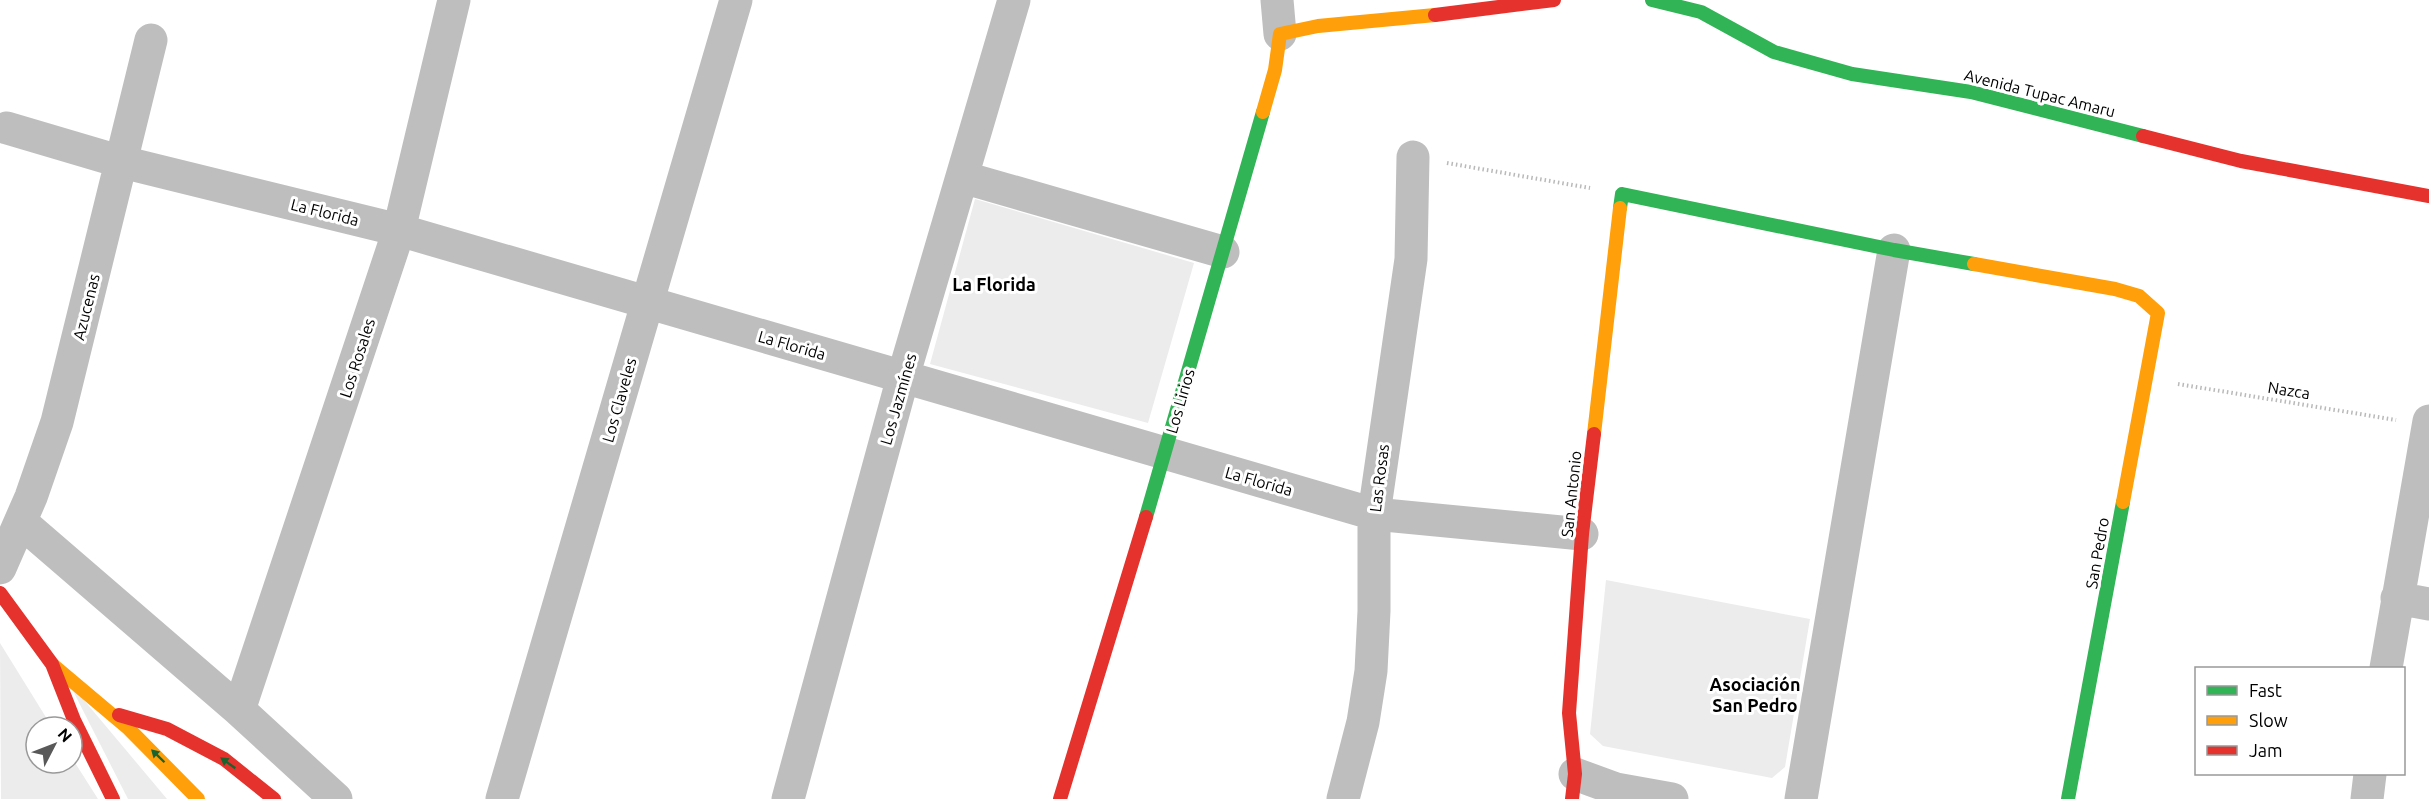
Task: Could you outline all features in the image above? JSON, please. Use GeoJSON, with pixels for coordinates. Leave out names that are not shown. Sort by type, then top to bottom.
{"type":"FeatureCollection","features":[{"type":"Feature","properties":{"kind":"main road"},"geometry":{"type":"LineString","coordinates":[[1280,34],[1318,26],[1394,20],[1554,0]]}},
{"type":"Feature","properties":{"kind":"main road","name":"Avenida Tupac Amaru"},"geometry":{"type":"LineString","coordinates":[[1652,0],[1701,12],[1773,52],[1852,74],[1971,92],[2241,161],[2429,196]]}},
{"type":"Feature","properties":{"kind":"main road","name":"Los Lirios"},"geometry":{"type":"LineString","coordinates":[[1060,799],[1165,454],[1275,70],[1280,34]]}},
{"type":"Feature","properties":{"kind":"main road"},"geometry":{"type":"LineString","coordinates":[[1622,194],[1894,249]]}},
{"type":"Feature","properties":{"kind":"main road","name":"San Antonio"},"geometry":{"type":"LineString","coordinates":[[1573,786],[1569,713],[1582,534],[1622,194]]}},
{"type":"Feature","properties":{"kind":"main road","name":"San Pedro"},"geometry":{"type":"LineString","coordinates":[[1894,249],[2115,289],[2139,296],[2158,313],[2068,799]]}},
{"type":"Feature","properties":{"kind":"main road"},"geometry":{"type":"LineString","coordinates":[[0,593],[52,664],[74,720],[114,799]]}},
{"type":"Feature","properties":{"kind":"main road"},"geometry":{"type":"LineString","coordinates":[[52,664],[114,714],[173,770],[198,799]]}},
{"type":"Feature","properties":{"kind":"main road"},"geometry":{"type":"LineString","coordinates":[[114,714],[167,729],[224,759],[274,799]]}},
{"type":"Feature","properties":{"kind":"street","name":"Los Rosales"},"geometry":{"type":"LineString","coordinates":[[239,710],[399,230],[454,0]]}},
{"type":"Feature","properties":{"kind":"street","name":"Los Claveles"},"geometry":{"type":"LineString","coordinates":[[502,799],[736,0]]}},
{"type":"Feature","properties":{"kind":"street","name":"Los Jazmínes"},"geometry":{"type":"LineString","coordinates":[[788,799],[903,377],[1014,0]]}},
{"type":"Feature","properties":{"kind":"street","name":"Los Lirios"},"geometry":{"type":"LineString","coordinates":[[1277,0],[1280,34]]}},
{"type":"Feature","properties":{"kind":"street","name":"Azucenas"},"geometry":{"type":"LineString","coordinates":[[0,568],[21,522],[57,422],[151,40]]}},
{"type":"Feature","properties":{"kind":"street","name":"La Florida"},"geometry":{"type":"LineString","coordinates":[[7,128],[122,162],[399,230],[1374,514],[1582,534]]}},
{"type":"Feature","properties":{"kind":"street","name":"Las Rosas"},"geometry":{"type":"LineString","coordinates":[[1343,799],[1363,722],[1371,672],[1374,611],[1374,514],[1411,259],[1413,157]]}},
{"type":"Feature","properties":{"kind":"street"},"geometry":{"type":"LineString","coordinates":[[962,177],[1223,252]]}},
{"type":"Feature","properties":{"kind":"street"},"geometry":{"type":"LineString","coordinates":[[1801,799],[1894,249]]}},
{"type":"Feature","properties":{"kind":"street"},"geometry":{"type":"LineString","coordinates":[[2386,667],[2429,423]]}},
{"type":"Feature","properties":{"kind":"street"},"geometry":{"type":"LineString","coordinates":[[21,522],[239,710],[336,799]]}},
{"type":"Feature","properties":{"kind":"street"},"geometry":{"type":"LineString","coordinates":[[2397,598],[2429,604]]}},
{"type":"Feature","properties":{"kind":"street"},"geometry":{"type":"LineString","coordinates":[[2367,799],[2370,775]]}},
{"type":"Feature","properties":{"kind":"street"},"geometry":{"type":"LineString","coordinates":[[1573,786],[1616,789],[1672,799]]}},
{"type":"Feature","properties":{"kind":"path"},"geometry":{"type":"LineString","coordinates":[[1413,157],[1622,194]]}},
{"type":"Feature","properties":{"kind":"path","name":"Nazca"},"geometry":{"type":"LineString","coordinates":[[2145,379],[2429,423]]}},
{"type":"Feature","properties":{"kind":"shaded area"},"geometry":{"type":"Polygon","coordinates":[[[975,199],[1194,263],[1148,423],[930,364],[975,199]]]}},
{"type":"Feature","properties":{"kind":"shaded area"},"geometry":{"type":"Polygon","coordinates":[[[1606,580],[1810,619],[1785,767],[1772,778],[1603,746],[1590,734],[1606,580]]]}},
{"type":"Feature","properties":{"kind":"shaded area"},"geometry":{"type":"Polygon","coordinates":[[[0,643],[45,715],[24,715],[24,775],[83,775],[98,799],[1,799],[0,643]]]}},
{"type":"Feature","properties":{"kind":"shaded area"},"geometry":{"type":"Polygon","coordinates":[[[68,681],[167,799],[128,799],[68,681]]]}},
{"type":"Feature","properties":{"kind":"traffic: fast"},"geometry":{"type":"LineString","coordinates":[[1652,0],[1701,12],[1774,52],[1852,74],[1971,92],[2143,136]]}},
{"type":"Feature","properties":{"kind":"traffic: fast"},"geometry":{"type":"LineString","coordinates":[[1146,517],[1263,112]]}},
{"type":"Feature","properties":{"kind":"traffic: fast"},"geometry":{"type":"LineString","coordinates":[[1620,208],[1622,194],[1894,250],[1974,264]]}},
{"type":"Feature","properties":{"kind":"traffic: fast"},"geometry":{"type":"LineString","coordinates":[[2068,799],[2123,502]]}},
{"type":"Feature","properties":{"kind":"traffic: slow"},"geometry":{"type":"LineString","coordinates":[[1263,112],[1275,70],[1280,34],[1318,26],[1435,15]]}},
{"type":"Feature","properties":{"kind":"traffic: slow"},"geometry":{"type":"LineString","coordinates":[[1594,434],[1620,208]]}},
{"type":"Feature","properties":{"kind":"traffic: slow"},"geometry":{"type":"LineString","coordinates":[[1974,264],[2115,289],[2139,296],[2158,313],[2123,502]]}},
{"type":"Feature","properties":{"kind":"traffic: slow"},"geometry":{"type":"LineString","coordinates":[[53,665],[129,729],[198,799]]}},
{"type":"Feature","properties":{"kind":"traffic: jam"},"geometry":{"type":"LineString","coordinates":[[1435,15],[1554,0]]}},
{"type":"Feature","properties":{"kind":"traffic: jam"},"geometry":{"type":"LineString","coordinates":[[2143,136],[2241,161],[2429,196]]}},
{"type":"Feature","properties":{"kind":"traffic: jam"},"geometry":{"type":"LineString","coordinates":[[1572,799],[1575,774],[1569,713],[1582,534],[1594,434]]}},
{"type":"Feature","properties":{"kind":"traffic: jam"},"geometry":{"type":"LineString","coordinates":[[1060,799],[1146,517]]}},
{"type":"Feature","properties":{"kind":"traffic: jam"},"geometry":{"type":"LineString","coordinates":[[0,593],[52,664],[74,720],[113,799]]}},
{"type":"Feature","properties":{"kind":"traffic: jam"},"geometry":{"type":"LineString","coordinates":[[119,715],[167,729],[224,759],[274,799]]}},
{"type":"Feature","properties":{"kind":"district","name":"La Florida"},"geometry":{"type":"Point","coordinates":[994,285]}},
{"type":"Feature","properties":{"kind":"district","name":"Asociación San Pedro"},"geometry":{"type":"Point","coordinates":[1755,695]}}]}
